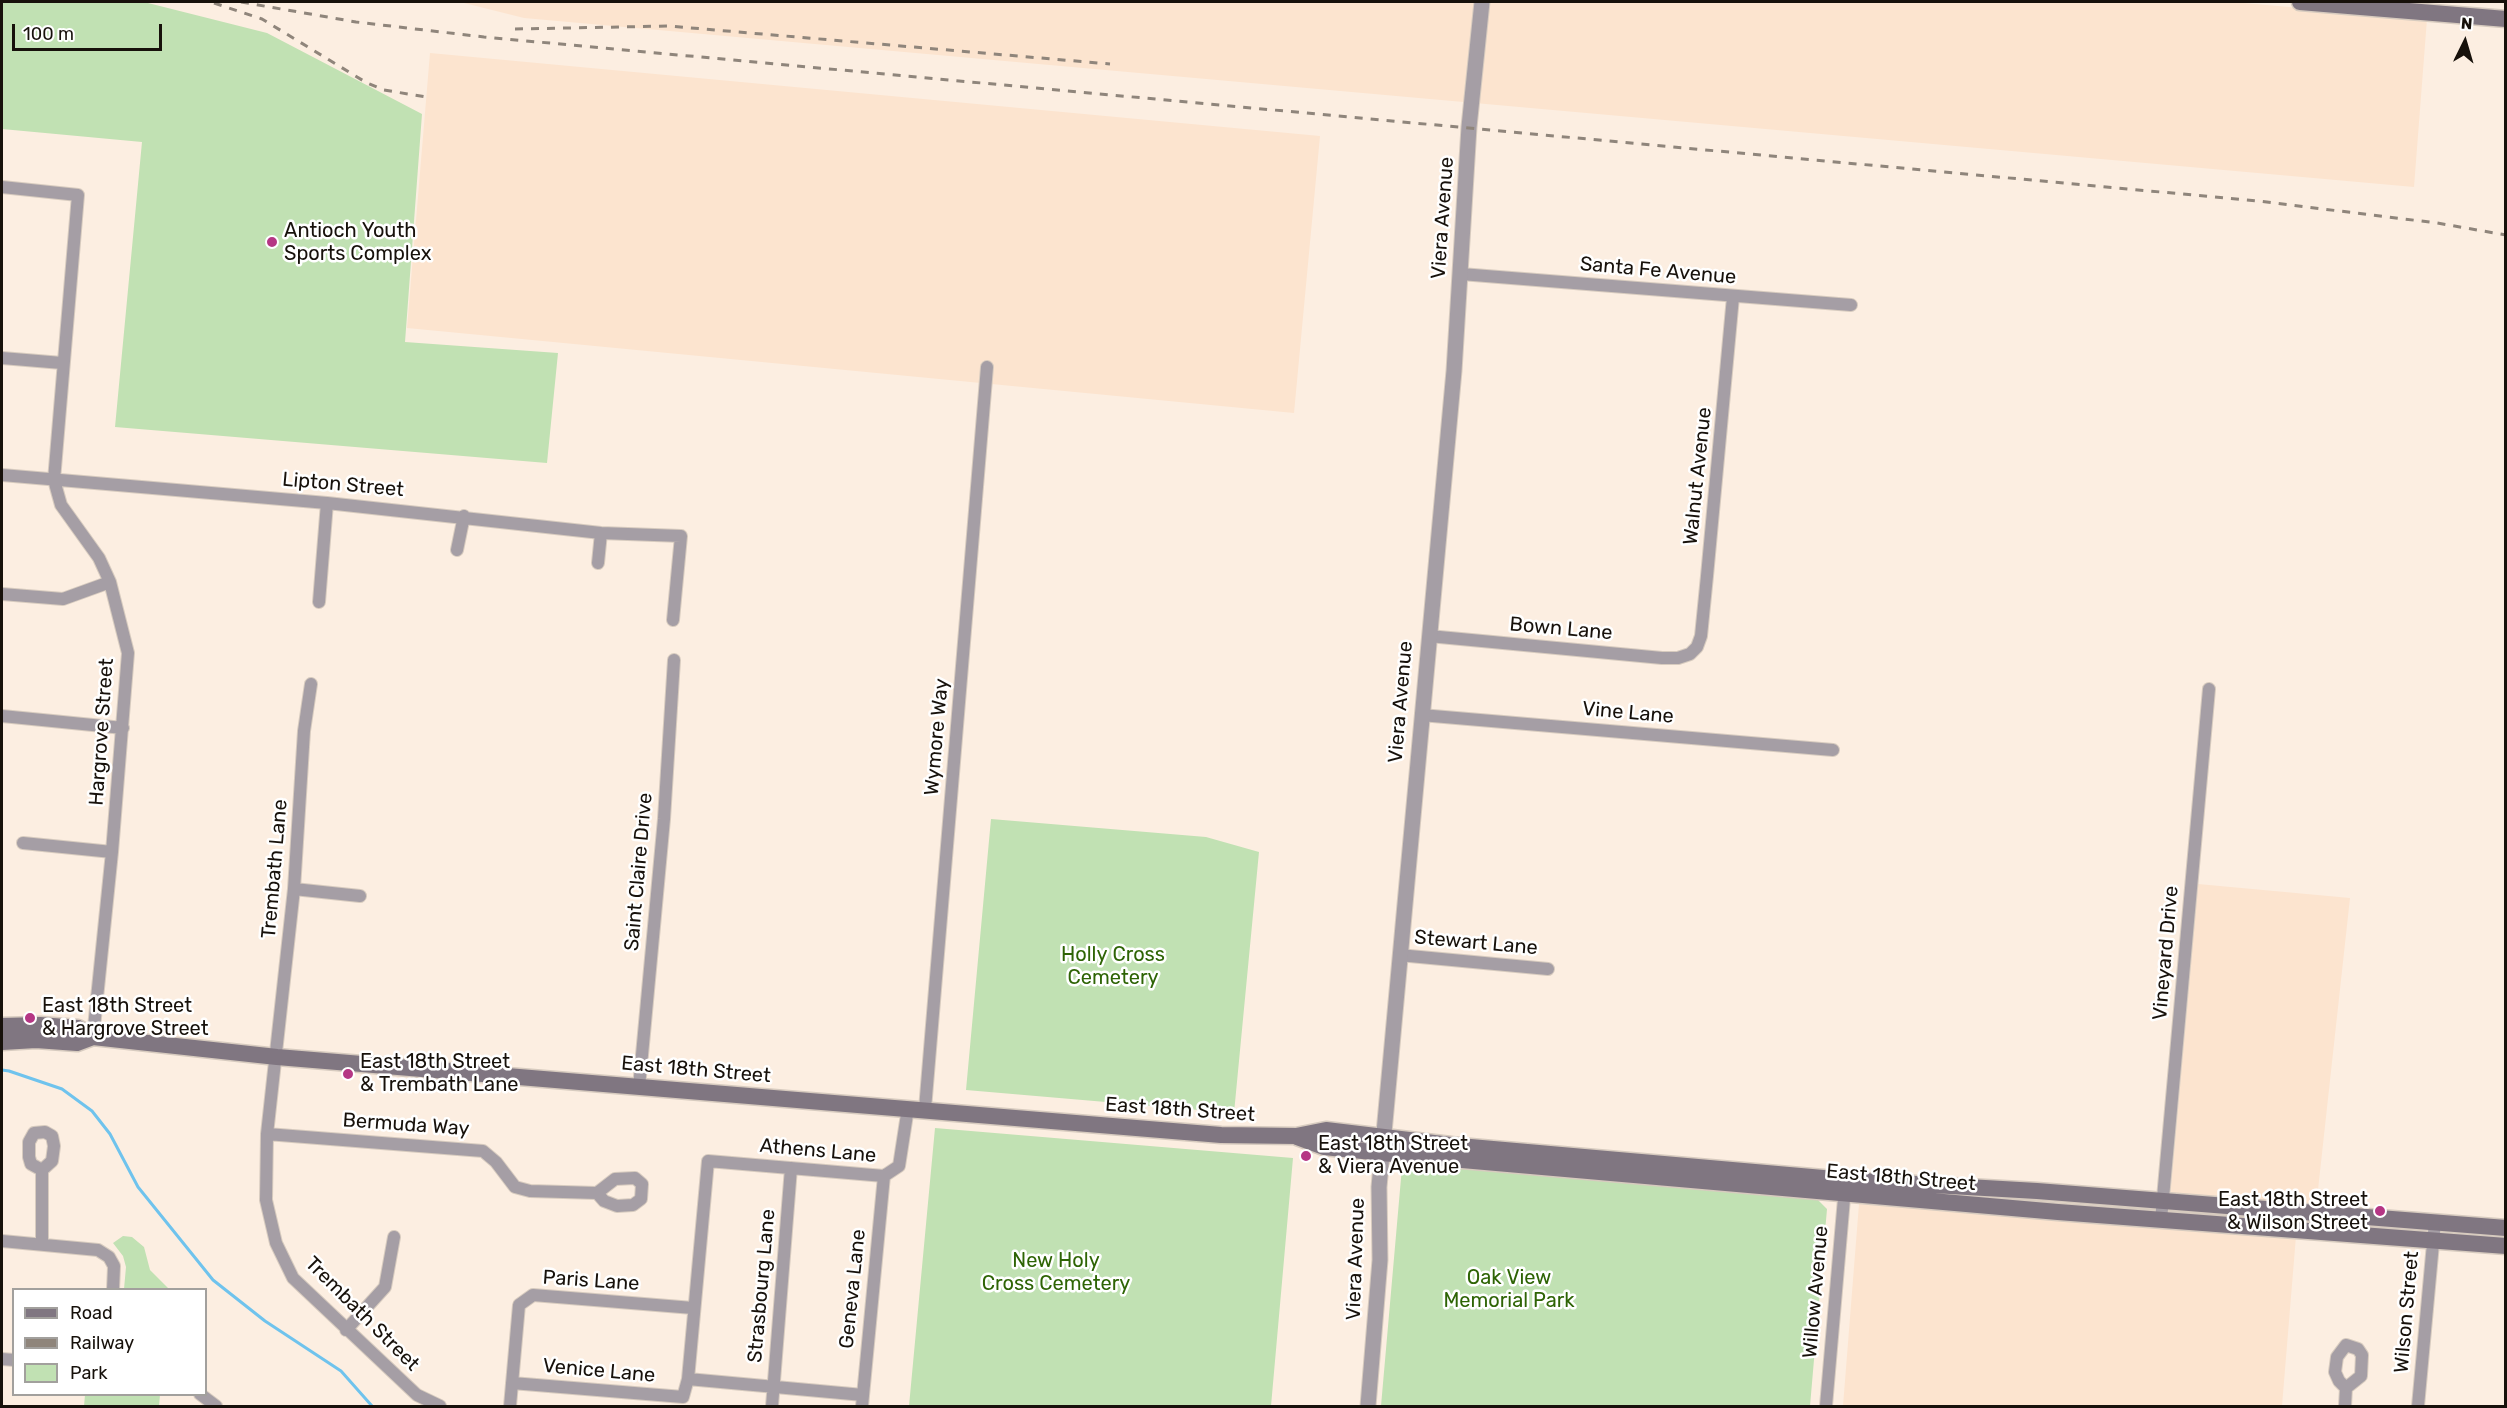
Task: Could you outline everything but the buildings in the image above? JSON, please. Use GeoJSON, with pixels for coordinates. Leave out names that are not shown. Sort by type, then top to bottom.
{"type":"FeatureCollection","features":[{"type":"Feature","properties":{"kind":"main road"},"geometry":{"type":"LineString","coordinates":[[2300,2],[2505,19]]}},
{"type":"Feature","properties":{"kind":"main road","name":"East 18th Street"},"geometry":{"type":"LineString","coordinates":[[2,1026],[78,1028],[93,1037]]}},
{"type":"Feature","properties":{"kind":"main road","name":"East 18th Street"},"geometry":{"type":"LineString","coordinates":[[2,1042],[36,1040],[77,1042],[93,1037],[277,1057],[925,1109],[1221,1136],[1296,1136],[1326,1130],[1383,1145],[1459,1146],[2161,1220],[2505,1246]]}},
{"type":"Feature","properties":{"kind":"main road","name":"East 18th Street"},"geometry":{"type":"LineString","coordinates":[[1845,1187],[2163,1202],[2505,1227]]}},
{"type":"Feature","properties":{"kind":"street","name":"Viera Avenue"},"geometry":{"type":"LineString","coordinates":[[1368,1407],[1380,1260],[1379,1188],[1461,274],[1470,121],[1482,2]]}},
{"type":"Feature","properties":{"kind":"street","name":"Hargrove Street"},"geometry":{"type":"LineString","coordinates":[[2,187],[78,195],[62,363],[54,480],[61,506],[99,558],[110,582],[128,654],[112,852],[93,1037]]}},
{"type":"Feature","properties":{"kind":"street","name":"Santa Fe Avenue"},"geometry":{"type":"LineString","coordinates":[[1461,274],[1851,305]]}},
{"type":"Feature","properties":{"kind":"street","name":"Walnut Avenue"},"geometry":{"type":"LineString","coordinates":[[1690,654],[1697,647],[1701,636],[1733,297]]}},
{"type":"Feature","properties":{"kind":"street"},"geometry":{"type":"LineString","coordinates":[[2,358],[62,363]]}},
{"type":"Feature","properties":{"kind":"street","name":"Wymore Way"},"geometry":{"type":"LineString","coordinates":[[925,1109],[987,367]]}},
{"type":"Feature","properties":{"kind":"street","name":"Lipton Street"},"geometry":{"type":"LineString","coordinates":[[2,475],[464,516],[602,533],[681,536],[673,620]]}},
{"type":"Feature","properties":{"kind":"street"},"geometry":{"type":"LineString","coordinates":[[319,602],[327,503]]}},
{"type":"Feature","properties":{"kind":"street"},"geometry":{"type":"LineString","coordinates":[[457,550],[464,516]]}},
{"type":"Feature","properties":{"kind":"street"},"geometry":{"type":"LineString","coordinates":[[598,563],[602,533]]}},
{"type":"Feature","properties":{"kind":"street"},"geometry":{"type":"LineString","coordinates":[[2,594],[63,599],[110,582]]}},
{"type":"Feature","properties":{"kind":"street","name":"Bown Lane"},"geometry":{"type":"LineString","coordinates":[[1429,636],[1662,658],[1678,658],[1690,654]]}},
{"type":"Feature","properties":{"kind":"street","name":"Saint Claire Drive"},"geometry":{"type":"LineString","coordinates":[[639,1087],[663,829],[674,660]]}},
{"type":"Feature","properties":{"kind":"street","name":"Trembath Lane"},"geometry":{"type":"LineString","coordinates":[[277,1057],[294,889],[304,731],[310,684]]}},
{"type":"Feature","properties":{"kind":"street","name":"Vineyard Drive"},"geometry":{"type":"LineString","coordinates":[[2161,1220],[2209,689]]}},
{"type":"Feature","properties":{"kind":"street","name":"Vine Lane"},"geometry":{"type":"LineString","coordinates":[[1421,715],[1833,750]]}},
{"type":"Feature","properties":{"kind":"street"},"geometry":{"type":"LineString","coordinates":[[2,717],[123,728]]}},
{"type":"Feature","properties":{"kind":"street"},"geometry":{"type":"LineString","coordinates":[[23,843],[112,852]]}},
{"type":"Feature","properties":{"kind":"street"},"geometry":{"type":"LineString","coordinates":[[294,889],[360,896]]}},
{"type":"Feature","properties":{"kind":"street","name":"Stewart Lane"},"geometry":{"type":"LineString","coordinates":[[1399,955],[1548,969]]}},
{"type":"Feature","properties":{"kind":"street","name":"Trembath Street"},"geometry":{"type":"LineString","coordinates":[[277,1057],[267,1134],[266,1200],[276,1243],[293,1278],[417,1395],[440,1407]]}},
{"type":"Feature","properties":{"kind":"street","name":"Athens Lane"},"geometry":{"type":"LineString","coordinates":[[693,1308],[708,1161],[884,1176],[898,1166],[908,1108]]}},
{"type":"Feature","properties":{"kind":"street","name":"Bermuda Way"},"geometry":{"type":"LineString","coordinates":[[267,1134],[483,1151],[496,1162],[515,1186],[530,1191],[597,1193]]}},
{"type":"Feature","properties":{"kind":"street","name":"Strasbourg Lane"},"geometry":{"type":"LineString","coordinates":[[772,1407],[791,1168]]}},
{"type":"Feature","properties":{"kind":"street"},"geometry":{"type":"LineString","coordinates":[[42,1170],[42,1244]]}},
{"type":"Feature","properties":{"kind":"street","name":"Geneva Lane"},"geometry":{"type":"LineString","coordinates":[[862,1401],[884,1176]]}},
{"type":"Feature","properties":{"kind":"street","name":"Willow Avenue"},"geometry":{"type":"LineString","coordinates":[[1826,1407],[1845,1187]]}},
{"type":"Feature","properties":{"kind":"street","name":"Wilson Street"},"geometry":{"type":"LineString","coordinates":[[2418,1407],[2435,1222]]}},
{"type":"Feature","properties":{"kind":"street"},"geometry":{"type":"LineString","coordinates":[[346,1330],[385,1287],[394,1237]]}},
{"type":"Feature","properties":{"kind":"street"},"geometry":{"type":"LineString","coordinates":[[2,1241],[98,1250],[110,1257],[114,1266],[113,1288]]}},
{"type":"Feature","properties":{"kind":"street","name":"Paris Lane"},"geometry":{"type":"LineString","coordinates":[[510,1407],[519,1305],[533,1295],[693,1308]]}},
{"type":"Feature","properties":{"kind":"street"},"geometry":{"type":"LineString","coordinates":[[693,1308],[688,1379],[773,1386],[862,1401]]}},
{"type":"Feature","properties":{"kind":"street","name":"Venice Lane"},"geometry":{"type":"LineString","coordinates":[[513,1383],[683,1397],[688,1379]]}},
{"type":"Feature","properties":{"kind":"street"},"geometry":{"type":"LineString","coordinates":[[2345,1407],[2346,1388]]}},
{"type":"Feature","properties":{"kind":"street"},"geometry":{"type":"LineString","coordinates":[[201,1396],[216,1407]]}},
{"type":"Feature","properties":{"kind":"shaded area"},"geometry":{"type":"Polygon","coordinates":[[[460,2],[2232,2],[2427,19],[2414,187],[524,18],[460,2]]]}},
{"type":"Feature","properties":{"kind":"shaded area"},"geometry":{"type":"Polygon","coordinates":[[[430,53],[1320,136],[1294,413],[407,328],[430,53]]]}},
{"type":"Feature","properties":{"kind":"shaded area"},"geometry":{"type":"Polygon","coordinates":[[[2198,884],[2350,898],[2316,1208],[2170,1198],[2198,884]]]}},
{"type":"Feature","properties":{"kind":"shaded area"},"geometry":{"type":"Polygon","coordinates":[[[1859,1204],[2296,1236],[2282,1406],[1843,1406],[1859,1204]]]}},
{"type":"Feature","properties":{"kind":"green space","name":"Antioch Youth Sports Complex"},"geometry":{"type":"Polygon","coordinates":[[[2,2],[144,2],[267,33],[422,114],[405,342],[558,353],[547,463],[115,427],[142,142],[2,129],[2,2]]]}},
{"type":"Feature","properties":{"kind":"green space","name":"Holly Cross Cemetery"},"geometry":{"type":"Polygon","coordinates":[[[991,819],[1206,837],[1259,852],[1234,1113],[966,1090],[991,819]]]}},
{"type":"Feature","properties":{"kind":"green space","name":"New Holy Cross Cemetery"},"geometry":{"type":"Polygon","coordinates":[[[935,1128],[1293,1158],[1271,1406],[909,1406],[935,1128]]]}},
{"type":"Feature","properties":{"kind":"green space","name":"Oak View Memorial Park"},"geometry":{"type":"Polygon","coordinates":[[[1412,1164],[1818,1200],[1827,1209],[1810,1406],[1381,1406],[1402,1167],[1412,1164]]]}},
{"type":"Feature","properties":{"kind":"green space"},"geometry":{"type":"Polygon","coordinates":[[[123,1236],[132,1237],[144,1247],[150,1270],[168,1288],[124,1288],[126,1267],[123,1256],[113,1243],[123,1236]]]}},
{"type":"Feature","properties":{"kind":"green space"},"geometry":{"type":"Polygon","coordinates":[[[85,1396],[160,1396],[159,1406],[84,1406],[85,1396]]]}},
{"type":"Feature","properties":{"kind":"waterway"},"geometry":{"type":"LineString","coordinates":[[2,1070],[62,1089],[92,1111],[110,1134],[138,1187],[213,1280],[265,1321],[341,1371],[372,1406]]}},
{"type":"Feature","properties":{"kind":"railway"},"geometry":{"type":"LineString","coordinates":[[241,2],[356,22],[484,37],[2258,201],[2437,223],[2506,235]]}},
{"type":"Feature","properties":{"kind":"railway"},"geometry":{"type":"LineString","coordinates":[[214,3],[262,19],[367,83],[384,90],[426,97]]}},
{"type":"Feature","properties":{"kind":"railway"},"geometry":{"type":"LineString","coordinates":[[515,29],[669,26],[1110,64]]}},
{"type":"Feature","properties":{"kind":"place","name":"Antioch Youth Sports Complex"},"geometry":{"type":"Point","coordinates":[272,242]}},
{"type":"Feature","properties":{"kind":"place","name":"East 18th Street & Hargrove Street"},"geometry":{"type":"Point","coordinates":[30,1018]}},
{"type":"Feature","properties":{"kind":"place","name":"East 18th Street & Trembath Lane"},"geometry":{"type":"Point","coordinates":[348,1074]}},
{"type":"Feature","properties":{"kind":"place","name":"East 18th Street & Viera Avenue"},"geometry":{"type":"Point","coordinates":[1306,1156]}},
{"type":"Feature","properties":{"kind":"place","name":"East 18th Street & Wilson Street"},"geometry":{"type":"Point","coordinates":[2380,1211]}}]}
